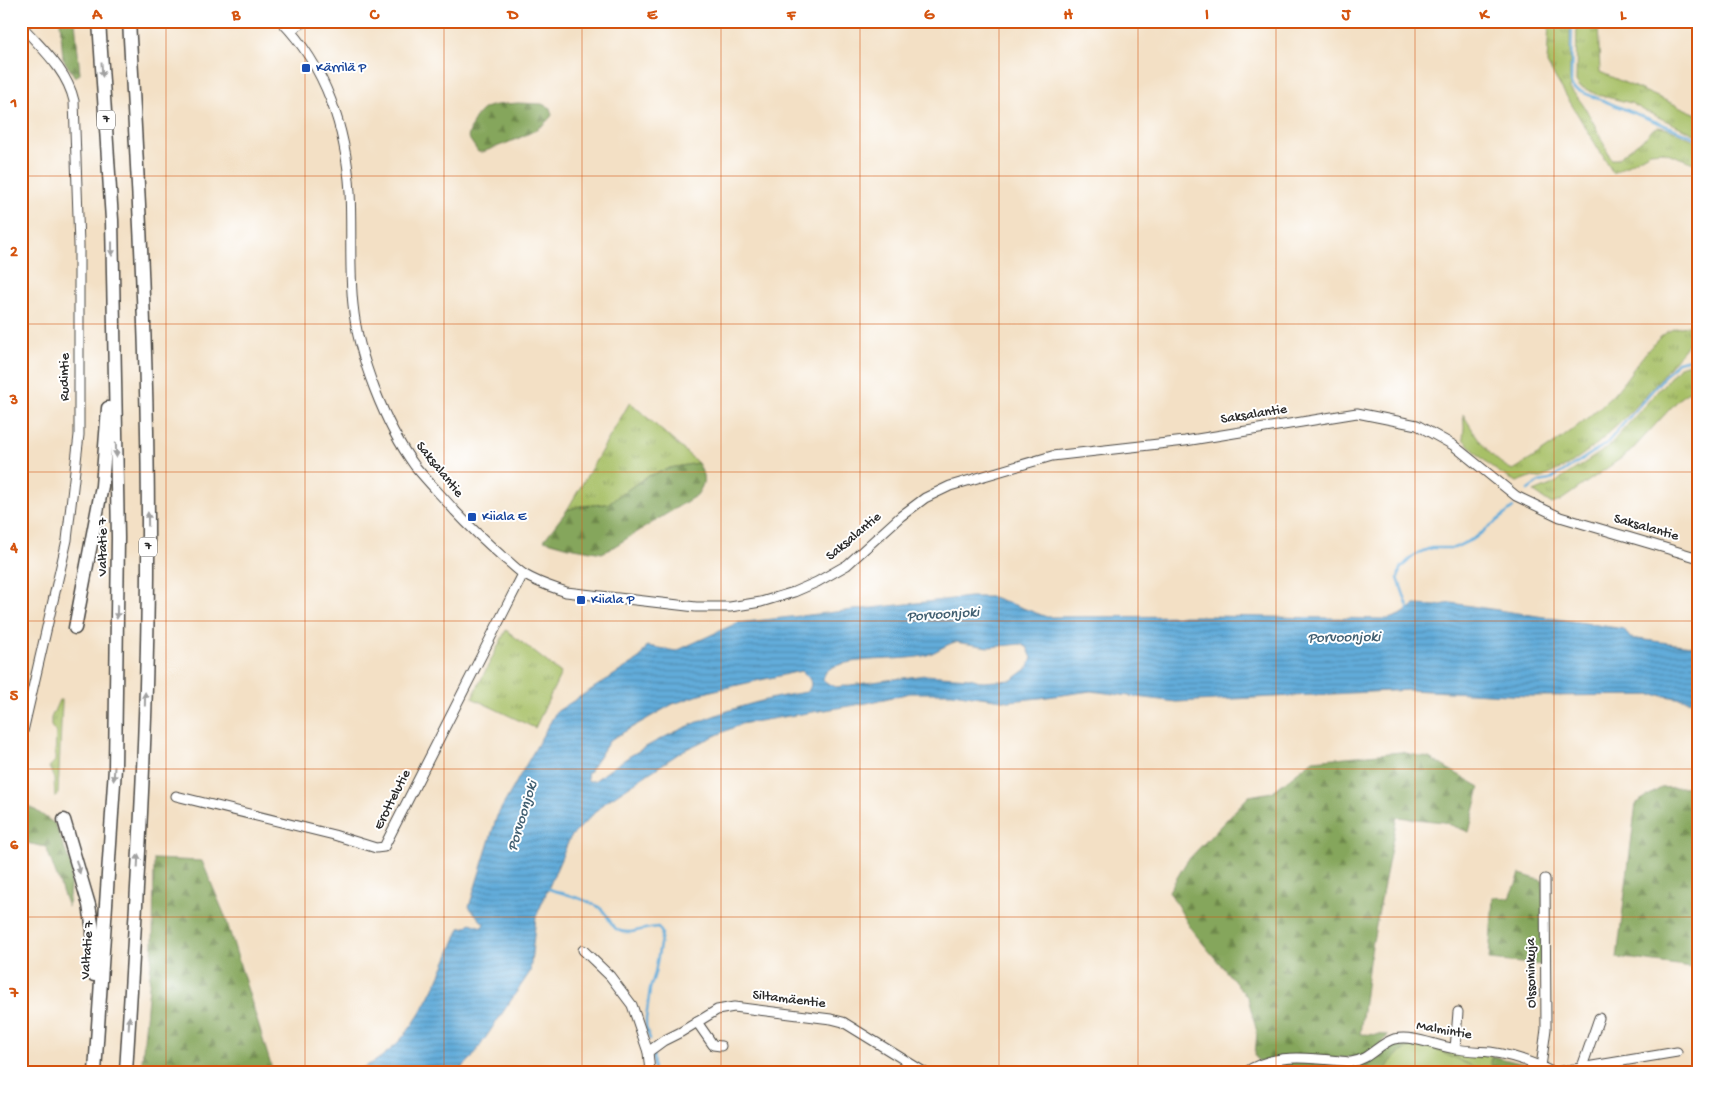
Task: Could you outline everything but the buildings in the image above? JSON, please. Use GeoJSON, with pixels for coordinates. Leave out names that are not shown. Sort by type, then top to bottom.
{"type":"FeatureCollection","features":[{"type":"Feature","properties":{"kind":"highway","name":"Valtatie 7"},"geometry":{"type":"LineString","coordinates":[[95,1067],[115,768],[118,538],[112,220],[99,21]]}},
{"type":"Feature","properties":{"kind":"highway","name":"7"},"geometry":{"type":"LineString","coordinates":[[126,1072],[144,771],[148,534],[141,232],[129,21]]}},
{"type":"Feature","properties":{"kind":"highway"},"geometry":{"type":"LineString","coordinates":[[75,628],[102,486],[108,408],[108,356],[112,278]]}},
{"type":"Feature","properties":{"kind":"highway"},"geometry":{"type":"LineString","coordinates":[[64,820],[89,905],[93,930],[95,1067]]}},
{"type":"Feature","properties":{"kind":"street","name":"Saksalantie"},"geometry":{"type":"LineString","coordinates":[[281,21],[290,30],[309,57],[326,85],[340,124],[350,190],[353,306],[363,354],[377,398],[400,442],[414,464],[432,485],[475,532],[523,574],[546,586],[566,592],[696,607],[730,607],[761,602],[818,582],[847,565],[901,516],[926,498],[950,486],[1052,456],[1185,441],[1357,413],[1417,425],[1453,445],[1516,496],[1560,517],[1699,558]]}},
{"type":"Feature","properties":{"kind":"street"},"geometry":{"type":"LineString","coordinates":[[290,30],[306,21]]}},
{"type":"Feature","properties":{"kind":"street","name":"Rudintie"},"geometry":{"type":"LineString","coordinates":[[21,25],[62,72],[74,101],[79,245],[79,435],[67,540],[21,740]]}},
{"type":"Feature","properties":{"kind":"street","name":"Erottelutie"},"geometry":{"type":"LineString","coordinates":[[176,796],[334,835],[376,848],[384,847],[523,574]]}},
{"type":"Feature","properties":{"kind":"street","name":"Olssoninkuja"},"geometry":{"type":"LineString","coordinates":[[1541,1067],[1546,1028],[1545,878]]}},
{"type":"Feature","properties":{"kind":"street"},"geometry":{"type":"LineString","coordinates":[[584,950],[610,976],[632,1005],[648,1052],[650,1072]]}},
{"type":"Feature","properties":{"kind":"street","name":"Siltamäentie"},"geometry":{"type":"LineString","coordinates":[[648,1052],[716,1010],[734,1007],[831,1019],[850,1025],[924,1072]]}},
{"type":"Feature","properties":{"kind":"street"},"geometry":{"type":"LineString","coordinates":[[1455,1049],[1458,1012]]}},
{"type":"Feature","properties":{"kind":"street"},"geometry":{"type":"LineString","coordinates":[[1582,1067],[1599,1018]]}},
{"type":"Feature","properties":{"kind":"street"},"geometry":{"type":"LineString","coordinates":[[697,1022],[713,1045],[721,1046]]}},
{"type":"Feature","properties":{"kind":"street","name":"Malmintie"},"geometry":{"type":"LineString","coordinates":[[1246,1072],[1256,1065],[1282,1059],[1350,1062],[1361,1060],[1396,1039],[1420,1040],[1455,1049],[1507,1055],[1554,1072],[1676,1052]]}},
{"type":"Feature","properties":{"kind":"green space"},"geometry":{"type":"Polygon","coordinates":[[[60,21],[75,21],[80,74],[75,77],[63,59],[60,21]]]}},
{"type":"Feature","properties":{"kind":"green space"},"geometry":{"type":"Polygon","coordinates":[[[1549,21],[1570,21],[1570,89],[1588,113],[1611,159],[1617,159],[1658,127],[1669,129],[1699,142],[1699,165],[1662,151],[1650,152],[1613,173],[1547,64],[1549,21]]]}},
{"type":"Feature","properties":{"kind":"green space"},"geometry":{"type":"Polygon","coordinates":[[[1577,21],[1598,21],[1600,72],[1699,115],[1699,136],[1631,103],[1598,95],[1579,86],[1576,81],[1577,21]]]}},
{"type":"Feature","properties":{"kind":"green space"},"geometry":{"type":"Polygon","coordinates":[[[518,103],[542,104],[550,108],[552,115],[531,133],[511,142],[478,152],[468,137],[480,112],[491,106],[518,103]]]}},
{"type":"Feature","properties":{"kind":"green space"},"geometry":{"type":"Polygon","coordinates":[[[1699,325],[1699,344],[1689,342],[1659,380],[1624,419],[1597,444],[1567,466],[1541,478],[1531,477],[1517,482],[1494,469],[1463,439],[1463,414],[1490,453],[1505,466],[1513,470],[1576,427],[1600,407],[1618,389],[1658,339],[1676,328],[1699,325]]]}},
{"type":"Feature","properties":{"kind":"green space"},"geometry":{"type":"Polygon","coordinates":[[[1699,360],[1699,385],[1681,397],[1630,452],[1560,501],[1552,504],[1534,492],[1553,484],[1607,448],[1680,366],[1699,360]]]}},
{"type":"Feature","properties":{"kind":"green space"},"geometry":{"type":"Polygon","coordinates":[[[630,402],[698,463],[670,468],[646,477],[607,504],[580,506],[567,510],[630,402]]]}},
{"type":"Feature","properties":{"kind":"green space"},"geometry":{"type":"Polygon","coordinates":[[[698,463],[704,479],[697,495],[602,553],[544,540],[567,510],[580,506],[607,504],[646,477],[670,468],[698,463]]]}},
{"type":"Feature","properties":{"kind":"green space"},"geometry":{"type":"Polygon","coordinates":[[[506,630],[561,673],[535,728],[472,698],[506,630]]]}},
{"type":"Feature","properties":{"kind":"green space"},"geometry":{"type":"Polygon","coordinates":[[[59,700],[62,702],[58,794],[55,797],[54,779],[49,767],[55,761],[56,733],[51,726],[51,718],[59,700]]]}},
{"type":"Feature","properties":{"kind":"green space"},"geometry":{"type":"Polygon","coordinates":[[[1401,752],[1429,758],[1480,787],[1469,832],[1443,822],[1397,817],[1369,962],[1360,1034],[1388,1035],[1384,1041],[1362,1057],[1258,1061],[1255,1055],[1257,1032],[1248,998],[1191,929],[1169,891],[1187,861],[1249,796],[1272,792],[1313,760],[1401,752]]]}},
{"type":"Feature","properties":{"kind":"green space"},"geometry":{"type":"Polygon","coordinates":[[[1699,786],[1699,968],[1617,958],[1636,803],[1661,788],[1699,786]]]}},
{"type":"Feature","properties":{"kind":"green space"},"geometry":{"type":"Polygon","coordinates":[[[21,800],[55,824],[72,868],[68,907],[46,847],[21,842],[21,800]]]}},
{"type":"Feature","properties":{"kind":"green space"},"geometry":{"type":"Polygon","coordinates":[[[154,859],[202,861],[225,916],[273,1072],[141,1072],[153,943],[154,859]]]}},
{"type":"Feature","properties":{"kind":"green space"},"geometry":{"type":"Polygon","coordinates":[[[1520,874],[1543,881],[1542,965],[1489,960],[1493,897],[1510,898],[1520,874]]]}},
{"type":"Feature","properties":{"kind":"green space"},"geometry":{"type":"Polygon","coordinates":[[[1414,1042],[1492,1056],[1491,1065],[1512,1072],[1485,1072],[1429,1047],[1416,1046],[1414,1042]]]}},
{"type":"Feature","properties":{"kind":"green space"},"geometry":{"type":"Polygon","coordinates":[[[1414,1042],[1416,1046],[1397,1055],[1385,1072],[1252,1072],[1280,1061],[1359,1065],[1393,1044],[1414,1042]]]}},
{"type":"Feature","properties":{"kind":"green space"},"geometry":{"type":"Polygon","coordinates":[[[1416,1046],[1429,1047],[1485,1072],[1385,1072],[1397,1055],[1416,1046]]]}},
{"type":"Feature","properties":{"kind":"green space"},"geometry":{"type":"Polygon","coordinates":[[[1492,1056],[1532,1066],[1531,1072],[1512,1072],[1491,1065],[1492,1056]]]}},
{"type":"Feature","properties":{"kind":"water","name":"Porvoonjoki"},"geometry":{"type":"Polygon","coordinates":[[[970,597],[993,597],[1047,617],[1208,616],[1389,619],[1402,614],[1415,605],[1436,606],[1451,603],[1624,629],[1630,638],[1699,647],[1699,702],[1660,695],[1530,696],[1409,690],[1176,702],[1091,691],[1009,701],[952,693],[910,693],[867,703],[741,724],[684,750],[604,803],[570,838],[536,917],[530,972],[472,1058],[458,1072],[352,1072],[380,1058],[395,1046],[407,1032],[428,999],[460,928],[466,927],[470,923],[482,927],[484,924],[469,907],[497,816],[556,712],[639,659],[647,646],[676,651],[737,623],[970,597]],[[955,642],[923,656],[851,662],[840,665],[828,670],[823,680],[836,687],[925,675],[970,678],[983,682],[1012,680],[1028,668],[1032,658],[1027,647],[1020,644],[989,647],[955,642]],[[801,671],[711,691],[673,704],[610,740],[587,775],[588,781],[594,781],[642,749],[681,729],[743,706],[807,692],[811,683],[801,671]]]}},
{"type":"Feature","properties":{"kind":"waterway"},"geometry":{"type":"LineString","coordinates":[[1572,21],[1571,85],[1574,89],[1699,139]]}},
{"type":"Feature","properties":{"kind":"waterway"},"geometry":{"type":"LineString","coordinates":[[1528,490],[1539,482],[1550,480],[1606,444],[1677,362],[1699,357]]}},
{"type":"Feature","properties":{"kind":"waterway"},"geometry":{"type":"LineString","coordinates":[[1409,610],[1398,578],[1400,569],[1410,559],[1418,553],[1431,548],[1454,548],[1475,538],[1513,508]]}},
{"type":"Feature","properties":{"kind":"waterway"},"geometry":{"type":"LineString","coordinates":[[546,888],[581,899],[600,908],[614,927],[620,931],[630,932],[658,927],[662,933],[655,973],[650,989],[646,1019],[646,1027],[650,1039]]}},
{"type":"Feature","properties":{"kind":"waterway"},"geometry":{"type":"LineString","coordinates":[[653,1051],[654,1072]]}},
{"type":"Feature","properties":{"kind":"place","name":"Kärrilä P"},"geometry":{"type":"Point","coordinates":[306,68]}},
{"type":"Feature","properties":{"kind":"place","name":"Kiiala E"},"geometry":{"type":"Point","coordinates":[472,517]}},
{"type":"Feature","properties":{"kind":"place","name":"Kiiala P"},"geometry":{"type":"Point","coordinates":[581,600]}}]}
